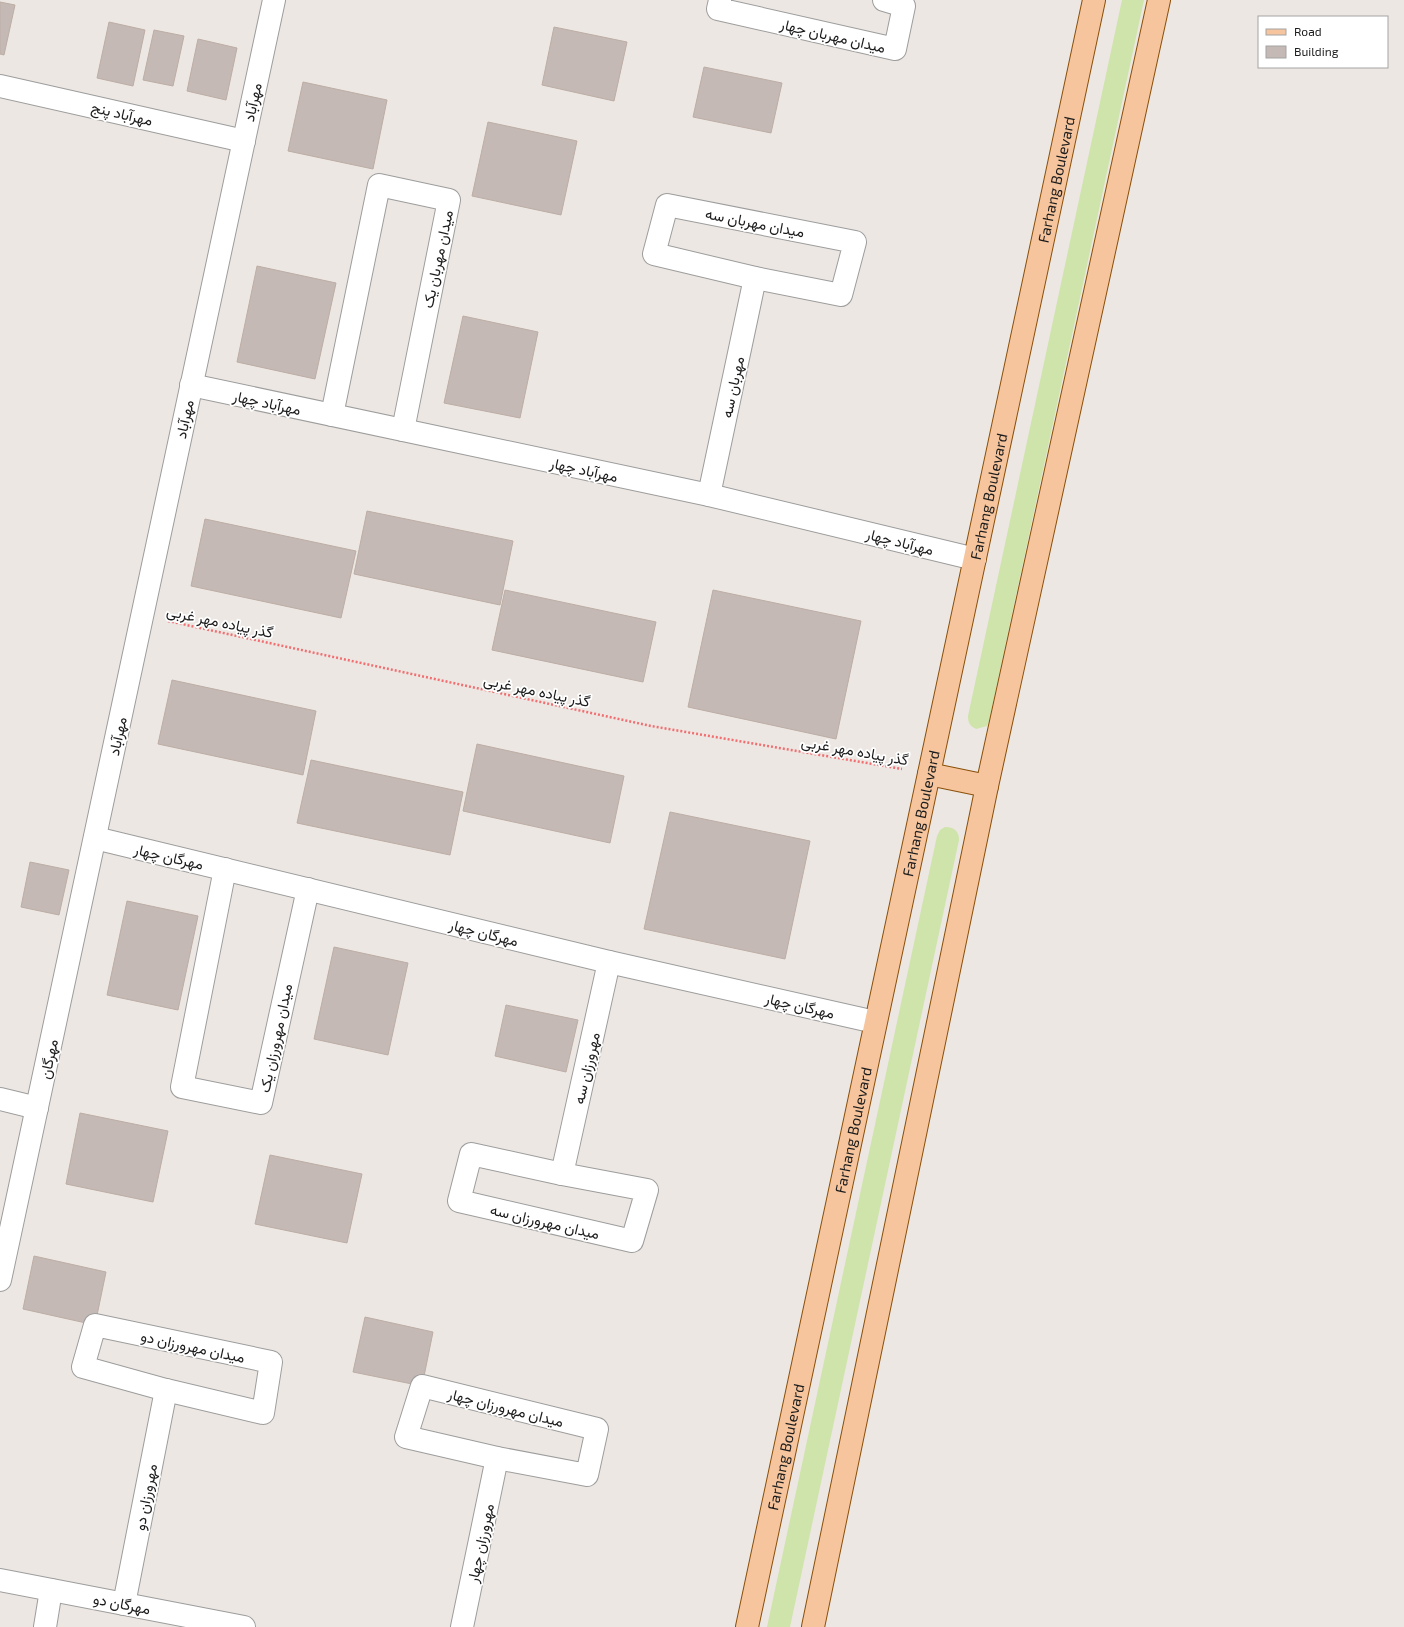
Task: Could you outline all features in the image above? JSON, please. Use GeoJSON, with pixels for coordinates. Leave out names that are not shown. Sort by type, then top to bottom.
{"type":"FeatureCollection","features":[{"type":"Feature","properties":{"kind":"main road","name":"Farhang Boulevard"},"geometry":{"type":"LineString","coordinates":[[747,1627],[1094,0]]}},
{"type":"Feature","properties":{"kind":"main road"},"geometry":{"type":"LineString","coordinates":[[812,1627],[987,786],[1159,0]]}},
{"type":"Feature","properties":{"kind":"main road"},"geometry":{"type":"LineString","coordinates":[[929,774],[987,786]]}},
{"type":"Feature","properties":{"kind":"street","name":"مهرآباد"},"geometry":{"type":"LineString","coordinates":[[95,838],[274,0]]}},
{"type":"Feature","properties":{"kind":"street","name":"میدان مهربان چهار"},"geometry":{"type":"LineString","coordinates":[[720,0],[718,9],[894,49],[904,6],[884,0]]}},
{"type":"Feature","properties":{"kind":"street","name":"مهرآباد پنج"},"geometry":{"type":"LineString","coordinates":[[0,86],[244,141]]}},
{"type":"Feature","properties":{"kind":"street","name":"میدان مهربان یک"},"geometry":{"type":"LineString","coordinates":[[332,415],[379,185],[449,200],[403,430]]}},
{"type":"Feature","properties":{"kind":"street","name":"میدان مهربان سه"},"geometry":{"type":"LineString","coordinates":[[667,205],[855,242],[841,295],[755,278],[654,254],[667,205]]}},
{"type":"Feature","properties":{"kind":"street","name":"مهربان سه"},"geometry":{"type":"LineString","coordinates":[[709,495],[755,278]]}},
{"type":"Feature","properties":{"kind":"street","name":"مهرآباد چهار"},"geometry":{"type":"LineString","coordinates":[[191,385],[709,495],[975,559]]}},
{"type":"Feature","properties":{"kind":"street","name":"مهرگان چهار"},"geometry":{"type":"LineString","coordinates":[[95,838],[609,962],[875,1022]]}},
{"type":"Feature","properties":{"kind":"street","name":"مهرگان"},"geometry":{"type":"LineString","coordinates":[[0,1280],[95,838]]}},
{"type":"Feature","properties":{"kind":"street","name":"میدان مهرورزان یک"},"geometry":{"type":"LineString","coordinates":[[226,869],[182,1087],[261,1103],[308,889]]}},
{"type":"Feature","properties":{"kind":"street","name":"مهرورزان سه"},"geometry":{"type":"LineString","coordinates":[[562,1174],[609,962]]}},
{"type":"Feature","properties":{"kind":"street"},"geometry":{"type":"LineString","coordinates":[[0,1099],[37,1108]]}},
{"type":"Feature","properties":{"kind":"street","name":"میدان مهرورزان سه"},"geometry":{"type":"LineString","coordinates":[[471,1154],[562,1174],[647,1190],[632,1241],[459,1201],[471,1154]]}},
{"type":"Feature","properties":{"kind":"street","name":"میدان مهرورزان دو"},"geometry":{"type":"LineString","coordinates":[[95,1325],[271,1362],[263,1413],[166,1390],[83,1367],[95,1325]]}},
{"type":"Feature","properties":{"kind":"street","name":"میدان مهرورزان چهار"},"geometry":{"type":"LineString","coordinates":[[422,1386],[597,1429],[587,1475],[497,1458],[406,1437],[422,1386]]}},
{"type":"Feature","properties":{"kind":"street","name":"مهرورزان دو"},"geometry":{"type":"LineString","coordinates":[[124,1604],[166,1390]]}},
{"type":"Feature","properties":{"kind":"street","name":"مهرورزان چهار"},"geometry":{"type":"LineString","coordinates":[[462,1627],[497,1458]]}},
{"type":"Feature","properties":{"kind":"street","name":"مهرگان دو"},"geometry":{"type":"LineString","coordinates":[[0,1580],[124,1604],[189,1622],[244,1627]]}},
{"type":"Feature","properties":{"kind":"street"},"geometry":{"type":"LineString","coordinates":[[44,1627],[51,1590]]}},
{"type":"Feature","properties":{"kind":"path","name":"گذر پیاده مهر غربی"},"geometry":{"type":"LineString","coordinates":[[142,616],[651,726],[929,774]]}},
{"type":"Feature","properties":{"kind":"green space"},"geometry":{"type":"Polygon","coordinates":[[[1122,0],[1144,0],[989,721],[987,726],[976,729],[972,727],[968,721],[968,716],[1122,0]]]}},
{"type":"Feature","properties":{"kind":"green space"},"geometry":{"type":"Polygon","coordinates":[[[945,827],[955,830],[958,834],[959,840],[790,1627],[767,1627],[937,836],[940,830],[945,827]]]}},
{"type":"Feature","properties":{"kind":"building"},"geometry":{"type":"Polygon","coordinates":[[[0,2],[15,5],[4,55],[0,54],[0,2]]]}},
{"type":"Feature","properties":{"kind":"building"},"geometry":{"type":"Polygon","coordinates":[[[109,22],[145,30],[133,86],[97,78],[109,22]]]}},
{"type":"Feature","properties":{"kind":"building"},"geometry":{"type":"Polygon","coordinates":[[[554,27],[627,42],[614,101],[542,85],[554,27]]]}},
{"type":"Feature","properties":{"kind":"building"},"geometry":{"type":"Polygon","coordinates":[[[154,30],[184,36],[173,86],[143,80],[154,30]]]}},
{"type":"Feature","properties":{"kind":"building"},"geometry":{"type":"Polygon","coordinates":[[[198,39],[237,48],[226,100],[187,91],[198,39]]]}},
{"type":"Feature","properties":{"kind":"building"},"geometry":{"type":"Polygon","coordinates":[[[704,67],[782,83],[771,133],[693,117],[704,67]]]}},
{"type":"Feature","properties":{"kind":"building"},"geometry":{"type":"Polygon","coordinates":[[[303,82],[387,100],[373,169],[288,151],[303,82]]]}},
{"type":"Feature","properties":{"kind":"building"},"geometry":{"type":"Polygon","coordinates":[[[488,122],[577,141],[561,215],[472,196],[488,122]]]}},
{"type":"Feature","properties":{"kind":"building"},"geometry":{"type":"Polygon","coordinates":[[[257,266],[336,283],[315,379],[237,362],[257,266]]]}},
{"type":"Feature","properties":{"kind":"building"},"geometry":{"type":"Polygon","coordinates":[[[463,316],[538,332],[520,418],[444,403],[463,316]]]}},
{"type":"Feature","properties":{"kind":"building"},"geometry":{"type":"Polygon","coordinates":[[[367,511],[513,541],[500,605],[354,574],[367,511]]]}},
{"type":"Feature","properties":{"kind":"building"},"geometry":{"type":"Polygon","coordinates":[[[205,519],[356,551],[341,618],[191,586],[205,519]]]}},
{"type":"Feature","properties":{"kind":"building"},"geometry":{"type":"Polygon","coordinates":[[[505,590],[656,622],[643,682],[492,650],[505,590]]]}},
{"type":"Feature","properties":{"kind":"building"},"geometry":{"type":"Polygon","coordinates":[[[713,590],[861,621],[836,739],[688,707],[713,590]]]}},
{"type":"Feature","properties":{"kind":"building"},"geometry":{"type":"Polygon","coordinates":[[[172,680],[316,711],[303,775],[158,744],[172,680]]]}},
{"type":"Feature","properties":{"kind":"building"},"geometry":{"type":"Polygon","coordinates":[[[477,744],[624,776],[610,843],[463,811],[477,744]]]}},
{"type":"Feature","properties":{"kind":"building"},"geometry":{"type":"Polygon","coordinates":[[[311,760],[463,792],[450,855],[297,823],[311,760]]]}},
{"type":"Feature","properties":{"kind":"building"},"geometry":{"type":"Polygon","coordinates":[[[670,812],[810,841],[785,959],[644,929],[670,812]]]}},
{"type":"Feature","properties":{"kind":"building"},"geometry":{"type":"Polygon","coordinates":[[[30,862],[69,870],[59,915],[21,907],[30,862]]]}},
{"type":"Feature","properties":{"kind":"building"},"geometry":{"type":"Polygon","coordinates":[[[127,901],[198,916],[178,1010],[107,995],[127,901]]]}},
{"type":"Feature","properties":{"kind":"building"},"geometry":{"type":"Polygon","coordinates":[[[334,947],[408,963],[388,1055],[314,1039],[334,947]]]}},
{"type":"Feature","properties":{"kind":"building"},"geometry":{"type":"Polygon","coordinates":[[[506,1005],[578,1020],[566,1072],[495,1056],[506,1005]]]}},
{"type":"Feature","properties":{"kind":"building"},"geometry":{"type":"Polygon","coordinates":[[[80,1113],[168,1131],[153,1202],[66,1184],[80,1113]]]}},
{"type":"Feature","properties":{"kind":"building"},"geometry":{"type":"Polygon","coordinates":[[[270,1155],[362,1174],[347,1243],[255,1224],[270,1155]]]}},
{"type":"Feature","properties":{"kind":"building"},"geometry":{"type":"Polygon","coordinates":[[[34,1256],[106,1272],[95,1325],[23,1309],[34,1256]]]}},
{"type":"Feature","properties":{"kind":"building"},"geometry":{"type":"Polygon","coordinates":[[[365,1317],[433,1332],[422,1386],[353,1372],[365,1317]]]}}]}
